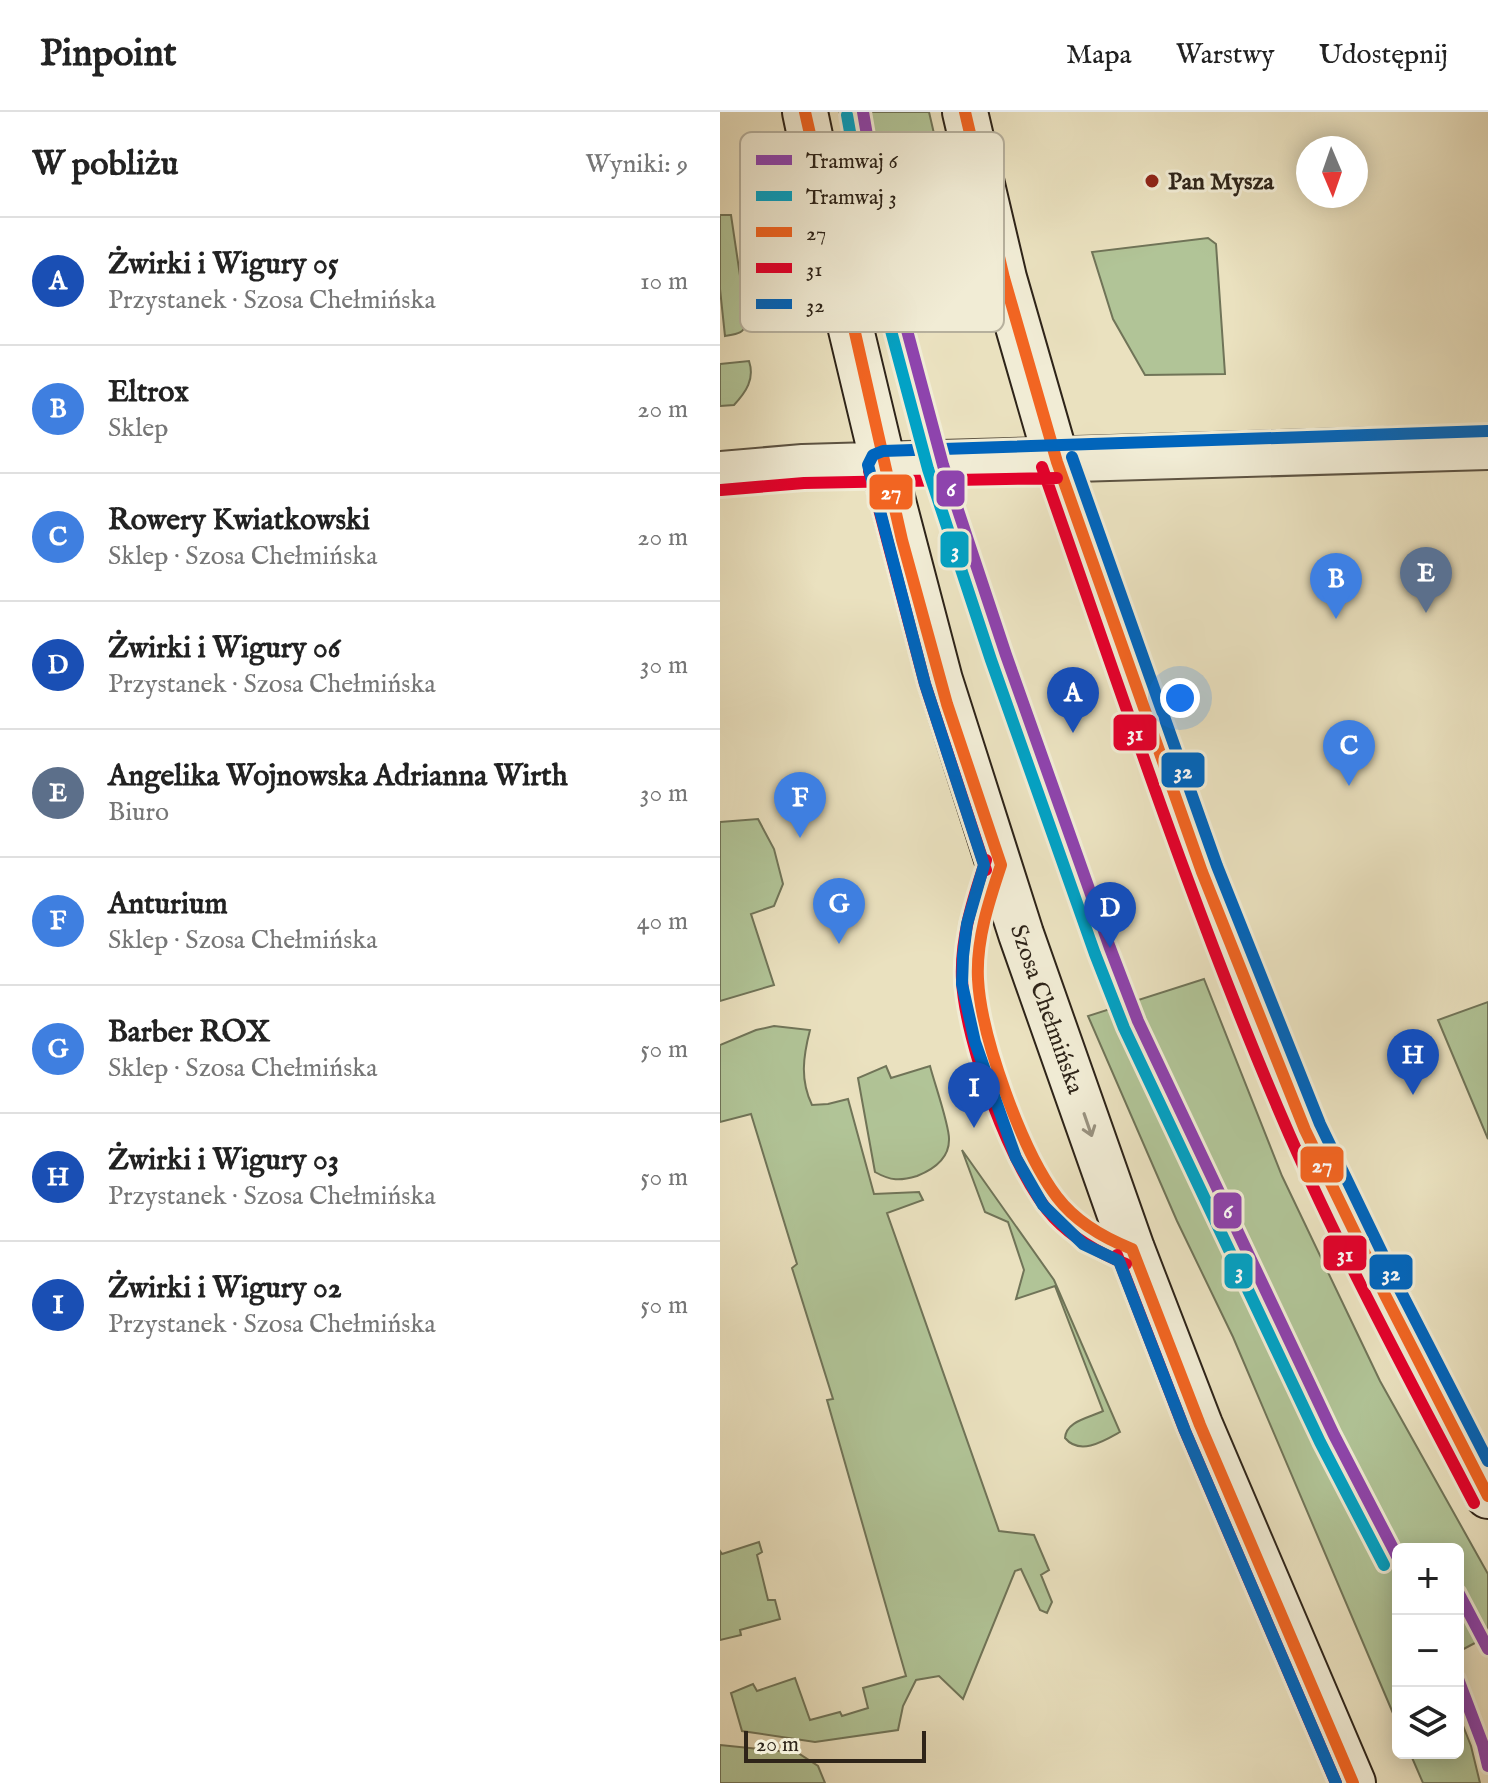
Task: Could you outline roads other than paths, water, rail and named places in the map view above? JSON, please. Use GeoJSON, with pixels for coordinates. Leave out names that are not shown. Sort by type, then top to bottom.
{"type":"FeatureCollection","features":[{"type":"Feature","properties":{"kind":"main road","name":"Szosa Chełmińska"},"geometry":{"type":"LineString","coordinates":[[805,112],[809,132]]}},
{"type":"Feature","properties":{"kind":"main road"},"geometry":{"type":"LineString","coordinates":[[965,112],[970,132]]}},
{"type":"Feature","properties":{"kind":"main road"},"geometry":{"type":"LineString","coordinates":[[1004,278],[1057,462],[1202,872],[1305,1130],[1488,1496]]}},
{"type":"Feature","properties":{"kind":"main road","name":"Szosa Chełmińska"},"geometry":{"type":"LineString","coordinates":[[852,332],[947,704],[1021,934],[1132,1249],[1211,1452],[1353,1783]]}},
{"type":"Feature","properties":{"kind":"main road"},"geometry":{"type":"LineString","coordinates":[[720,474],[803,467],[1057,462],[1488,447]]}},
{"type":"Feature","properties":{"kind":"tram line","name":"6"},"geometry":{"type":"LineString","coordinates":[[863,112],[866,132]]}},
{"type":"Feature","properties":{"kind":"tram line","name":"3"},"geometry":{"type":"LineString","coordinates":[[847,115],[850,132]]}},
{"type":"Feature","properties":{"kind":"tram line","name":"3"},"geometry":{"type":"LineString","coordinates":[[891,332],[928,469],[991,660],[1124,1028],[1320,1442],[1384,1565]]}},
{"type":"Feature","properties":{"kind":"tram line","name":"6"},"geometry":{"type":"LineString","coordinates":[[907,332],[943,465],[1006,655],[1138,1021],[1334,1435],[1392,1546]]}},
{"type":"Feature","properties":{"kind":"tram line","name":"6"},"geometry":{"type":"LineString","coordinates":[[1464,1603],[1488,1649]]}},
{"type":"Feature","properties":{"kind":"tram line","name":"6"},"geometry":{"type":"LineString","coordinates":[[1461,1687],[1488,1766]]}},
{"type":"Feature","properties":{"kind":"place","name":"Pan Mysza"},"geometry":{"type":"Point","coordinates":[1152,181]}},
{"type":"Feature","properties":{"kind":"place","name":"Angelika Wojnowska Adrianna Wirth"},"geometry":{"type":"Point","coordinates":[1426,613]}},
{"type":"Feature","properties":{"kind":"place","name":"Eltrox"},"geometry":{"type":"Point","coordinates":[1336,619]}},
{"type":"Feature","properties":{"kind":"place","name":"Żwirki i Wigury 05"},"geometry":{"type":"Point","coordinates":[1073,733]}},
{"type":"Feature","properties":{"kind":"place","name":"Rowery Kwiatkowski"},"geometry":{"type":"Point","coordinates":[1349,786]}},
{"type":"Feature","properties":{"kind":"place","name":"Anturium"},"geometry":{"type":"Point","coordinates":[800,838]}},
{"type":"Feature","properties":{"kind":"place","name":"Barber ROX"},"geometry":{"type":"Point","coordinates":[839,944]}},
{"type":"Feature","properties":{"kind":"place","name":"Żwirki i Wigury 06"},"geometry":{"type":"Point","coordinates":[1110,948]}},
{"type":"Feature","properties":{"kind":"place","name":"Żwirki i Wigury 03"},"geometry":{"type":"Point","coordinates":[1413,1095]}},
{"type":"Feature","properties":{"kind":"place","name":"Żwirki i Wigury 02"},"geometry":{"type":"Point","coordinates":[974,1128]}}]}
